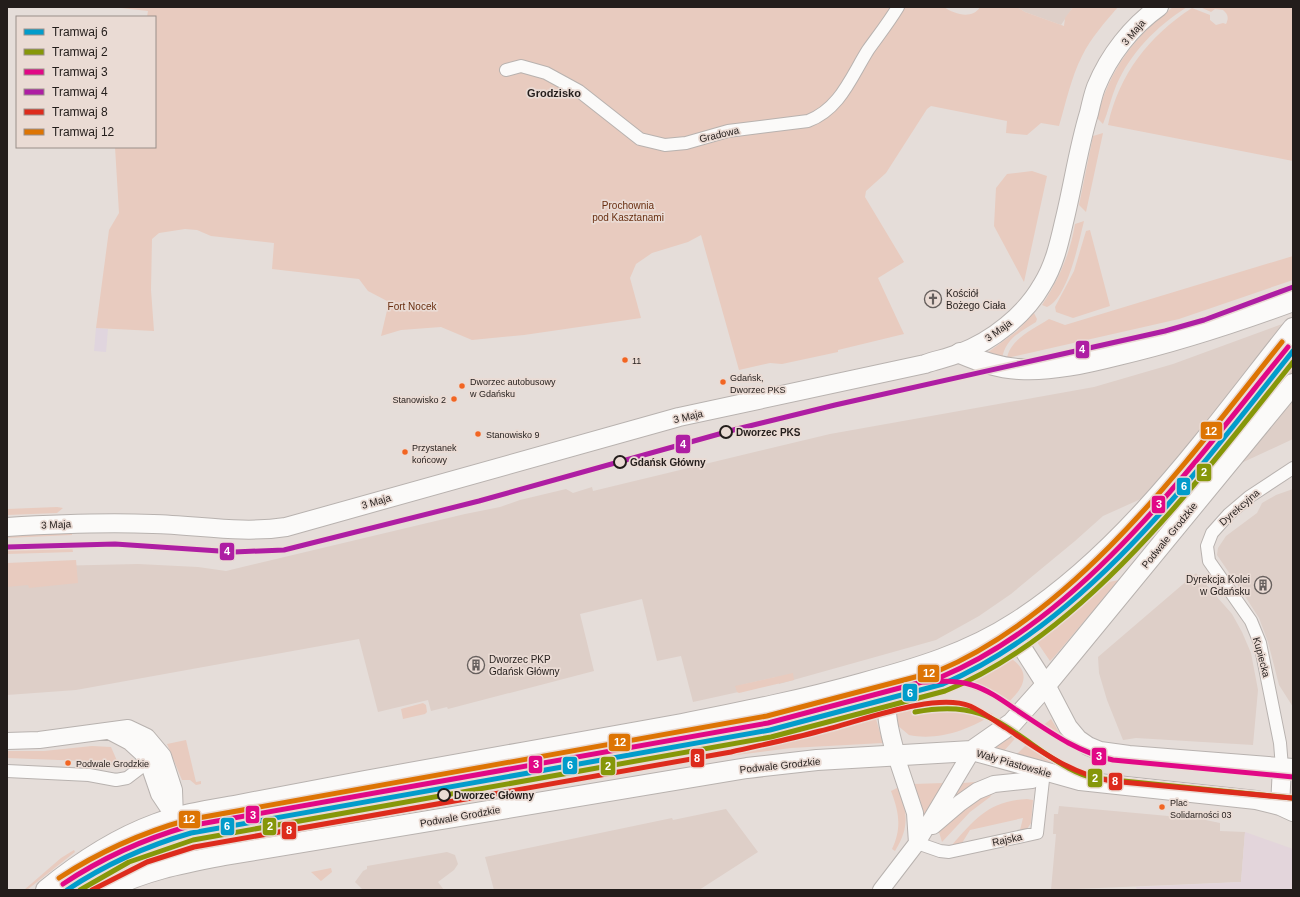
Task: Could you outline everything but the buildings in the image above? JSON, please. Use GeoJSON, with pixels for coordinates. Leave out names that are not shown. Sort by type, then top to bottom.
{"type":"FeatureCollection","features":[{"type":"Feature","properties":{"kind":"main road","name":"3 Maja"},"geometry":{"type":"LineString","coordinates":[[7,527],[100,522],[155,524],[230,530],[264,530],[286,528],[679,417],[925,364],[960,353],[990,338],[1012,321],[1029,304],[1042,285],[1056,256],[1085,124],[1096,87],[1115,53],[1129,34],[1147,16],[1159,7]]}},
{"type":"Feature","properties":{"kind":"main road"},"geometry":{"type":"LineString","coordinates":[[960,353],[990,365],[1019,369],[1061,367],[1132,352],[1191,337],[1293,301]]}},
{"type":"Feature","properties":{"kind":"main road"},"geometry":{"type":"LineString","coordinates":[[46,890],[66,873],[104,849],[139,831],[175,818],[314,790],[775,706],[897,674],[963,650],[1003,630],[1042,604],[1083,571],[1133,523],[1181,468],[1293,328]]}},
{"type":"Feature","properties":{"kind":"main road","name":"Podwale Grodzkie"},"geometry":{"type":"LineString","coordinates":[[106,890],[139,875],[189,862],[740,769],[809,761],[972,751],[1012,723],[1046,685],[1293,384]]}},
{"type":"Feature","properties":{"kind":"main road"},"geometry":{"type":"LineString","coordinates":[[1003,630],[1023,649],[1046,685],[1063,720],[1072,734],[1088,746],[1100,751],[1288,768],[1286,809]]}},
{"type":"Feature","properties":{"kind":"main road"},"geometry":{"type":"LineString","coordinates":[[896,756],[886,707],[890,687],[897,674]]}},
{"type":"Feature","properties":{"kind":"main road","name":"Wały Piastowskie"},"geometry":{"type":"LineString","coordinates":[[972,751],[1080,781],[1256,800],[1286,809]]}},
{"type":"Feature","properties":{"kind":"street","name":"Gradowa"},"geometry":{"type":"LineString","coordinates":[[506,70],[521,66],[552,76],[578,91],[640,139],[665,145],[686,143],[728,131],[808,121],[821,116],[828,111],[840,97],[869,49],[898,7]]}},
{"type":"Feature","properties":{"kind":"street","name":"Dyrekcyjna"},"geometry":{"type":"LineString","coordinates":[[1209,561],[1207,546],[1212,533],[1219,524],[1249,497],[1293,468]]}},
{"type":"Feature","properties":{"kind":"street","name":"Kupiecka"},"geometry":{"type":"LineString","coordinates":[[1209,561],[1251,621],[1260,643],[1280,743],[1288,768]]}},
{"type":"Feature","properties":{"kind":"street"},"geometry":{"type":"LineString","coordinates":[[7,741],[39,740],[128,728],[148,737],[155,759],[159,794],[175,818],[189,862]]}},
{"type":"Feature","properties":{"kind":"street"},"geometry":{"type":"LineString","coordinates":[[917,844],[972,751]]}},
{"type":"Feature","properties":{"kind":"street"},"geometry":{"type":"LineString","coordinates":[[896,756],[915,813],[917,844]]}},
{"type":"Feature","properties":{"kind":"street"},"geometry":{"type":"LineString","coordinates":[[7,771],[89,775],[116,780],[126,778],[155,759]]}},
{"type":"Feature","properties":{"kind":"street"},"geometry":{"type":"LineString","coordinates":[[881,890],[917,844],[949,812],[974,793],[994,784],[1032,780],[1044,771]]}},
{"type":"Feature","properties":{"kind":"street","name":"Rajska"},"geometry":{"type":"LineString","coordinates":[[917,844],[940,851],[949,852],[1037,832],[1044,771]]}},
{"type":"Feature","properties":{"kind":"shaded area"},"geometry":{"type":"Polygon","coordinates":[[[1017,7],[1073,7],[1061,25],[1025,12],[1017,7]]]}},
{"type":"Feature","properties":{"kind":"shaded area"},"geometry":{"type":"Polygon","coordinates":[[[1293,320],[1293,439],[1196,484],[1143,498],[1103,516],[1011,594],[979,616],[936,640],[779,684],[776,677],[741,685],[743,691],[693,702],[681,656],[657,661],[642,599],[580,614],[594,671],[448,709],[447,707],[431,711],[428,700],[378,712],[359,639],[76,690],[7,695],[7,567],[138,564],[198,567],[226,571],[500,507],[520,500],[566,489],[573,493],[592,487],[593,491],[830,434],[1094,387],[1173,364],[1293,320]]]}},
{"type":"Feature","properties":{"kind":"shaded area"},"geometry":{"type":"Polygon","coordinates":[[[96,328],[108,329],[106,352],[94,351],[96,328]]]}},
{"type":"Feature","properties":{"kind":"shaded area"},"geometry":{"type":"Polygon","coordinates":[[[1293,489],[1293,707],[1279,685],[1268,642],[1259,618],[1217,555],[1218,548],[1226,536],[1257,513],[1262,503],[1276,495],[1293,489]]]}},
{"type":"Feature","properties":{"kind":"shaded area"},"geometry":{"type":"Polygon","coordinates":[[[1196,573],[1232,614],[1251,653],[1258,690],[1253,745],[1136,738],[1123,740],[1107,700],[1099,673],[1098,657],[1196,573]]]}},
{"type":"Feature","properties":{"kind":"shaded area"},"geometry":{"type":"Polygon","coordinates":[[[1059,806],[1201,819],[1220,823],[1220,831],[1245,832],[1241,882],[1051,890],[1056,834],[1053,834],[1054,814],[1058,814],[1059,806]]]}},
{"type":"Feature","properties":{"kind":"shaded area"},"geometry":{"type":"Polygon","coordinates":[[[726,809],[758,852],[699,890],[494,890],[485,857],[672,818],[673,820],[726,809]]]}},
{"type":"Feature","properties":{"kind":"shaded area"},"geometry":{"type":"Polygon","coordinates":[[[1245,832],[1293,849],[1293,890],[1137,890],[1136,887],[1241,882],[1245,832]]]}},
{"type":"Feature","properties":{"kind":"shaded area"},"geometry":{"type":"Polygon","coordinates":[[[447,852],[455,855],[458,864],[454,870],[438,882],[444,890],[363,890],[355,882],[363,871],[367,869],[367,866],[447,852]]]}},
{"type":"Feature","properties":{"kind":"green space"},"geometry":{"type":"Polygon","coordinates":[[[112,7],[944,7],[958,14],[968,15],[977,11],[980,7],[1017,7],[1025,12],[1064,26],[1065,18],[1073,7],[1118,7],[1103,24],[1078,64],[1059,126],[1041,123],[1027,135],[1006,133],[1007,121],[931,106],[927,109],[886,173],[866,191],[865,197],[904,262],[878,278],[904,334],[838,350],[838,352],[782,364],[770,363],[739,370],[701,235],[688,242],[652,253],[636,264],[630,278],[641,318],[524,335],[472,340],[441,327],[401,330],[381,336],[389,302],[368,291],[359,279],[272,269],[274,243],[211,236],[197,230],[185,229],[159,233],[152,239],[151,290],[154,331],[96,328],[109,230],[119,213],[115,148],[156,148],[156,16],[147,16],[148,11],[112,7]]]}},
{"type":"Feature","properties":{"kind":"green space"},"geometry":{"type":"Polygon","coordinates":[[[1173,7],[1187,7],[1176,14],[1155,32],[1129,62],[1116,86],[1103,124],[1097,118],[1108,85],[1116,70],[1146,30],[1173,7]]]}},
{"type":"Feature","properties":{"kind":"green space"},"geometry":{"type":"Polygon","coordinates":[[[1200,7],[1293,7],[1293,161],[1108,125],[1113,106],[1128,73],[1149,44],[1176,19],[1192,8],[1210,15],[1210,20],[1216,25],[1223,23],[1226,24],[1228,16],[1223,10],[1215,9],[1211,12],[1200,7]]]}},
{"type":"Feature","properties":{"kind":"green space"},"geometry":{"type":"Polygon","coordinates":[[[1103,133],[1086,212],[1079,205],[1093,136],[1103,133]]]}},
{"type":"Feature","properties":{"kind":"green space"},"geometry":{"type":"Polygon","coordinates":[[[1032,171],[1047,176],[1024,282],[994,226],[996,188],[1007,174],[1032,171]]]}},
{"type":"Feature","properties":{"kind":"green space"},"geometry":{"type":"Polygon","coordinates":[[[1084,221],[1072,268],[1061,293],[1054,302],[1047,307],[1042,305],[1054,286],[1063,266],[1070,246],[1075,224],[1084,221]]]}},
{"type":"Feature","properties":{"kind":"green space"},"geometry":{"type":"Polygon","coordinates":[[[1090,230],[1110,306],[1073,318],[1056,312],[1055,307],[1074,271],[1086,231],[1090,230]]]}},
{"type":"Feature","properties":{"kind":"green space"},"geometry":{"type":"Polygon","coordinates":[[[1293,256],[1293,280],[1179,319],[1007,358],[1009,351],[1018,340],[1049,319],[1065,325],[1293,256]]]}},
{"type":"Feature","properties":{"kind":"green space"},"geometry":{"type":"Polygon","coordinates":[[[1034,313],[1037,319],[1036,322],[1010,341],[1006,346],[1002,359],[987,353],[1017,331],[1034,313]]]}},
{"type":"Feature","properties":{"kind":"green space"},"geometry":{"type":"Polygon","coordinates":[[[63,508],[57,513],[7,515],[7,509],[63,508]]]}},
{"type":"Feature","properties":{"kind":"green space"},"geometry":{"type":"Polygon","coordinates":[[[72,533],[72,535],[7,538],[7,535],[72,533]]]}},
{"type":"Feature","properties":{"kind":"green space"},"geometry":{"type":"Polygon","coordinates":[[[72,546],[73,552],[7,554],[7,549],[72,546]]]}},
{"type":"Feature","properties":{"kind":"green space"},"geometry":{"type":"Polygon","coordinates":[[[76,560],[78,583],[29,588],[28,585],[7,587],[7,563],[76,560]]]}},
{"type":"Feature","properties":{"kind":"green space"},"geometry":{"type":"Polygon","coordinates":[[[1119,580],[1050,661],[1037,642],[1109,582],[1119,580]]]}},
{"type":"Feature","properties":{"kind":"green space"},"geometry":{"type":"Polygon","coordinates":[[[996,655],[957,675],[903,693],[930,680],[959,671],[996,655]]]}},
{"type":"Feature","properties":{"kind":"green space"},"geometry":{"type":"Polygon","coordinates":[[[1012,659],[1019,665],[1023,672],[1024,678],[1015,695],[1005,706],[985,694],[963,686],[987,675],[1012,659]]]}},
{"type":"Feature","properties":{"kind":"green space"},"geometry":{"type":"Polygon","coordinates":[[[793,673],[794,680],[739,693],[737,692],[735,686],[793,673]]]}},
{"type":"Feature","properties":{"kind":"green space"},"geometry":{"type":"Polygon","coordinates":[[[882,691],[878,700],[754,730],[608,756],[606,747],[758,721],[882,691]]]}},
{"type":"Feature","properties":{"kind":"green space"},"geometry":{"type":"Polygon","coordinates":[[[952,702],[976,706],[993,714],[974,725],[953,733],[942,735],[909,735],[897,725],[896,713],[933,703],[952,702]]]}},
{"type":"Feature","properties":{"kind":"green space"},"geometry":{"type":"Polygon","coordinates":[[[423,703],[426,705],[427,712],[425,714],[403,719],[401,709],[423,703]]]}},
{"type":"Feature","properties":{"kind":"green space"},"geometry":{"type":"Polygon","coordinates":[[[876,719],[883,743],[791,748],[714,758],[705,756],[788,742],[876,719]]]}},
{"type":"Feature","properties":{"kind":"green space"},"geometry":{"type":"Polygon","coordinates":[[[1051,719],[1062,737],[1073,749],[1041,727],[1051,719]]]}},
{"type":"Feature","properties":{"kind":"green space"},"geometry":{"type":"Polygon","coordinates":[[[1018,731],[1021,732],[1003,752],[990,748],[1018,731]]]}},
{"type":"Feature","properties":{"kind":"green space"},"geometry":{"type":"Polygon","coordinates":[[[186,740],[196,782],[201,781],[201,784],[196,785],[190,780],[182,780],[167,744],[186,740]]]}},
{"type":"Feature","properties":{"kind":"green space"},"geometry":{"type":"Polygon","coordinates":[[[1031,740],[1067,766],[1081,773],[1015,756],[1031,740]]]}},
{"type":"Feature","properties":{"kind":"green space"},"geometry":{"type":"Polygon","coordinates":[[[92,746],[111,747],[118,763],[111,765],[85,761],[7,758],[7,751],[44,751],[92,746]]]}},
{"type":"Feature","properties":{"kind":"green space"},"geometry":{"type":"Polygon","coordinates":[[[674,760],[663,767],[613,776],[611,769],[674,760]]]}},
{"type":"Feature","properties":{"kind":"green space"},"geometry":{"type":"Polygon","coordinates":[[[988,781],[943,815],[963,783],[988,781]]]}},
{"type":"Feature","properties":{"kind":"green space"},"geometry":{"type":"Polygon","coordinates":[[[944,783],[923,819],[913,784],[944,783]]]}},
{"type":"Feature","properties":{"kind":"green space"},"geometry":{"type":"Polygon","coordinates":[[[899,787],[906,820],[903,835],[895,851],[892,849],[897,834],[898,820],[896,806],[891,791],[899,787]]]}},
{"type":"Feature","properties":{"kind":"green space"},"geometry":{"type":"Polygon","coordinates":[[[991,790],[992,794],[990,797],[970,812],[942,842],[939,832],[949,819],[991,790]]]}},
{"type":"Feature","properties":{"kind":"green space"},"geometry":{"type":"Polygon","coordinates":[[[1027,799],[1033,800],[1031,823],[1027,829],[1020,830],[1023,818],[970,830],[962,843],[952,845],[968,827],[984,813],[1002,803],[1027,799]]]}},
{"type":"Feature","properties":{"kind":"green space"},"geometry":{"type":"Polygon","coordinates":[[[323,800],[324,806],[287,811],[323,800]]]}},
{"type":"Feature","properties":{"kind":"green space"},"geometry":{"type":"Polygon","coordinates":[[[326,819],[327,826],[209,847],[202,846],[198,842],[326,819]]]}},
{"type":"Feature","properties":{"kind":"green space"},"geometry":{"type":"Polygon","coordinates":[[[166,830],[168,836],[120,854],[66,884],[130,844],[166,830]]]}},
{"type":"Feature","properties":{"kind":"green space"},"geometry":{"type":"Polygon","coordinates":[[[74,850],[75,852],[27,890],[24,890],[61,858],[74,850]]]}},
{"type":"Feature","properties":{"kind":"green space"},"geometry":{"type":"Polygon","coordinates":[[[331,868],[332,872],[321,881],[311,872],[331,868]]]}},
{"type":"Feature","properties":{"kind":"tram line","name":"4"},"geometry":{"type":"LineString","coordinates":[[7,547],[115,544],[234,552],[284,550],[479,501],[737,429],[835,405],[1165,331],[1204,320],[1293,287]]}},
{"type":"Feature","properties":{"kind":"tram line","name":"12"},"geometry":{"type":"LineString","coordinates":[[59,878],[89,860],[121,844],[153,831],[187,820],[767,716],[938,671],[989,644],[1038,611],[1084,571],[1128,528],[1169,481],[1209,434],[1282,342]]}},
{"type":"Feature","properties":{"kind":"tram line","name":"3"},"geometry":{"type":"LineString","coordinates":[[63,884],[124,850],[189,826],[768,723],[941,677],[993,650],[1042,617],[1088,577],[1132,534],[1174,487],[1288,347]]}},
{"type":"Feature","properties":{"kind":"tram line","name":"6"},"geometry":{"type":"LineString","coordinates":[[67,890],[96,872],[142,850],[191,833],[770,730],[943,684],[996,657],[1045,623],[1092,583],[1136,539],[1178,493],[1293,351]]}},
{"type":"Feature","properties":{"kind":"tram line","name":"2"},"geometry":{"type":"LineString","coordinates":[[80,890],[129,862],[193,840],[771,737],[945,691],[996,666],[1046,632],[1092,593],[1137,549],[1179,502],[1220,454],[1293,362]]}},
{"type":"Feature","properties":{"kind":"tram line","name":"3"},"geometry":{"type":"LineString","coordinates":[[923,682],[942,681],[966,683],[978,687],[995,696],[1074,746],[1087,752],[1113,760],[1293,777]]}},
{"type":"Feature","properties":{"kind":"tram line","name":"8"},"geometry":{"type":"LineString","coordinates":[[92,890],[147,862],[194,847],[731,752],[809,734],[875,715],[917,705],[936,703],[955,703],[970,706],[1056,760],[1096,778],[1111,781],[1292,798]]}},
{"type":"Feature","properties":{"kind":"tram line","name":"2"},"geometry":{"type":"LineString","coordinates":[[915,712],[936,709],[955,709],[971,711],[985,716],[1014,731],[1063,765],[1081,774],[1094,778],[1292,798]]}},
{"type":"Feature","properties":{"kind":"place","name":"Kościół Bożego Ciała"},"geometry":{"type":"Point","coordinates":[933,299]}},
{"type":"Feature","properties":{"kind":"place","name":"11"},"geometry":{"type":"Point","coordinates":[625,360]}},
{"type":"Feature","properties":{"kind":"place","name":"Gdańsk, Dworzec PKS"},"geometry":{"type":"Point","coordinates":[723,382]}},
{"type":"Feature","properties":{"kind":"place","name":"Dworzec autobusowy w Gdańsku"},"geometry":{"type":"Point","coordinates":[462,386]}},
{"type":"Feature","properties":{"kind":"place","name":"Stanowisko 2"},"geometry":{"type":"Point","coordinates":[454,399]}},
{"type":"Feature","properties":{"kind":"place","name":"Dworzec PKS"},"geometry":{"type":"Point","coordinates":[726,432]}},
{"type":"Feature","properties":{"kind":"place","name":"Stanowisko 9"},"geometry":{"type":"Point","coordinates":[478,434]}},
{"type":"Feature","properties":{"kind":"place","name":"Przystanek końcowy"},"geometry":{"type":"Point","coordinates":[405,452]}},
{"type":"Feature","properties":{"kind":"place","name":"Gdańsk Główny"},"geometry":{"type":"Point","coordinates":[620,462]}},
{"type":"Feature","properties":{"kind":"place","name":"Dyrekcja Kolei w Gdańsku"},"geometry":{"type":"Point","coordinates":[1263,585]}},
{"type":"Feature","properties":{"kind":"place","name":"Dworzec PKP Gdańsk Główny"},"geometry":{"type":"Point","coordinates":[476,665]}},
{"type":"Feature","properties":{"kind":"place","name":"Podwale Grodzkie"},"geometry":{"type":"Point","coordinates":[68,763]}},
{"type":"Feature","properties":{"kind":"place","name":"Dworzec Główny"},"geometry":{"type":"Point","coordinates":[444,795]}},
{"type":"Feature","properties":{"kind":"place","name":"Plac Solidarności 03"},"geometry":{"type":"Point","coordinates":[1162,807]}},
{"type":"Feature","properties":{"kind":"district","name":"Grodzisko"},"geometry":{"type":"Point","coordinates":[554,93]}},
{"type":"Feature","properties":{"kind":"park label","name":"Prochownia pod Kasztanami"},"geometry":{"type":"Point","coordinates":[628,210]}},
{"type":"Feature","properties":{"kind":"park label","name":"Fort Nocek"},"geometry":{"type":"Point","coordinates":[412,306]}}]}
